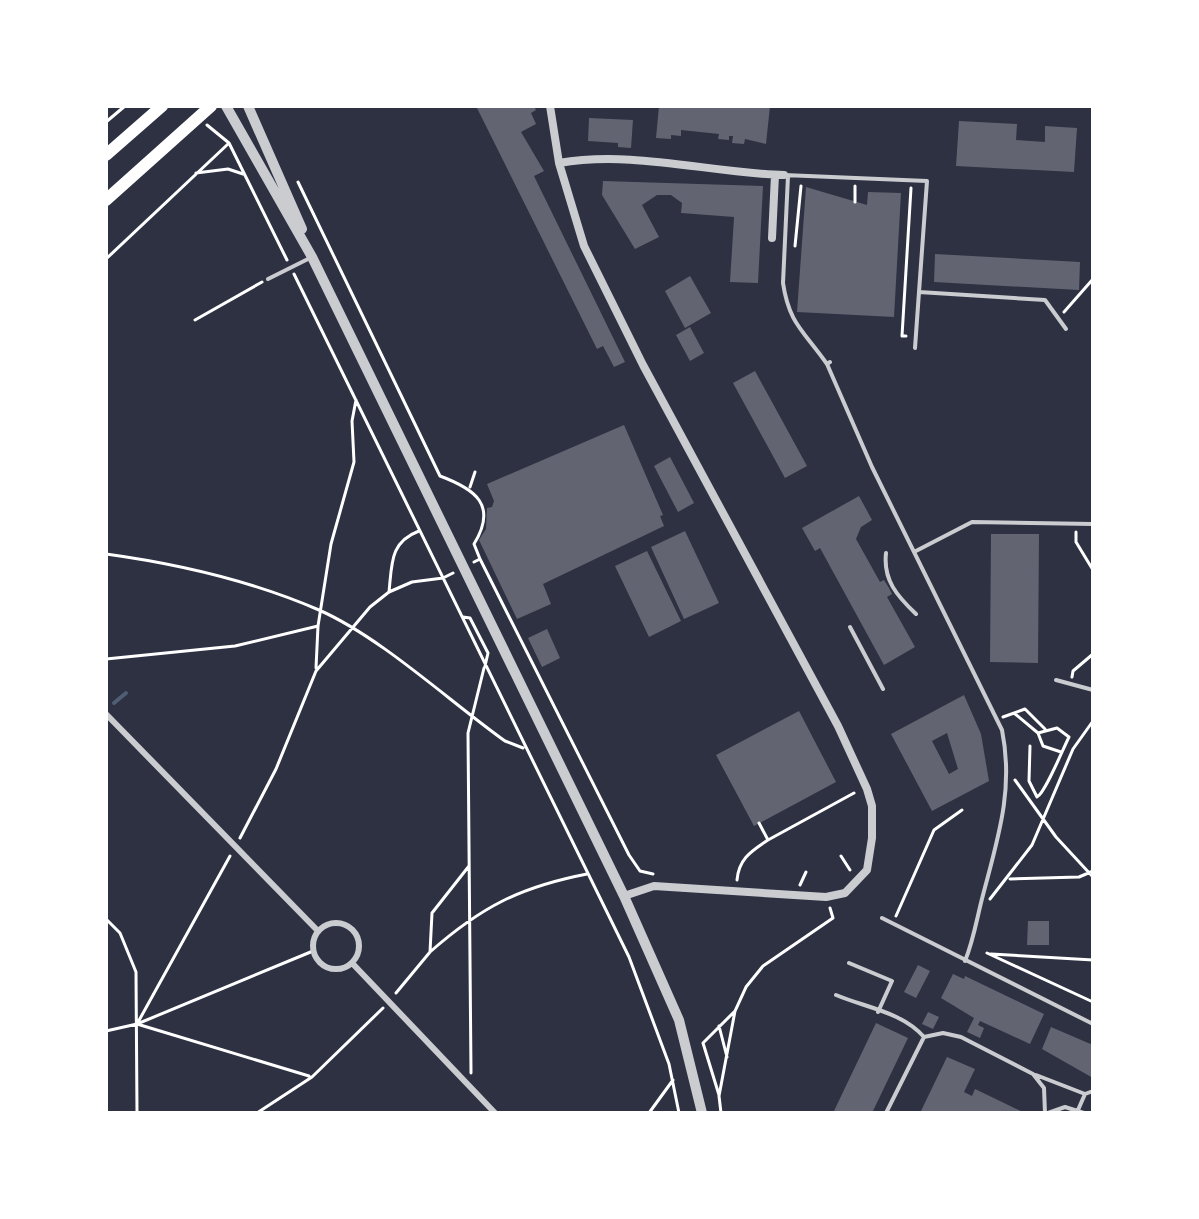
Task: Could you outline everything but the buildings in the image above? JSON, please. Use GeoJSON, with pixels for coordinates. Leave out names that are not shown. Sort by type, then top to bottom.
{"type":"FeatureCollection","features":[{"type":"Feature","properties":{"kind":"main road"},"geometry":{"type":"LineString","coordinates":[[106,155],[162,106]]}},
{"type":"Feature","properties":{"kind":"main road"},"geometry":{"type":"LineString","coordinates":[[106,200],[211,106]]}},
{"type":"Feature","properties":{"kind":"street"},"geometry":{"type":"LineString","coordinates":[[226,106],[312,257],[624,896],[679,1020],[702,1113]]}},
{"type":"Feature","properties":{"kind":"street"},"geometry":{"type":"LineString","coordinates":[[248,106],[290,196],[312,257]]}},
{"type":"Feature","properties":{"kind":"street"},"geometry":{"type":"LineString","coordinates":[[550,106],[559,163],[584,246],[657,392],[838,726],[872,806],[871,855],[860,881],[845,893],[826,897],[654,886],[624,896]]}},
{"type":"Feature","properties":{"kind":"street"},"geometry":{"type":"LineString","coordinates":[[559,163],[578,159],[648,162],[783,175],[772,238]]}},
{"type":"Feature","properties":{"kind":"street"},"geometry":{"type":"LineString","coordinates":[[106,714],[318,931]]}},
{"type":"Feature","properties":{"kind":"street"},"geometry":{"type":"LineString","coordinates":[[332,923],[344,924],[353,931],[359,947],[352,963],[341,969],[329,968],[319,962],[313,951],[318,931],[332,923]]}},
{"type":"Feature","properties":{"kind":"street"},"geometry":{"type":"LineString","coordinates":[[352,963],[495,1113]]}},
{"type":"Feature","properties":{"kind":"lane"},"geometry":{"type":"LineString","coordinates":[[915,348],[927,181],[783,175],[783,283],[793,322],[828,363],[914,552],[999,724],[1008,770],[1005,814],[974,939],[965,961]]}},
{"type":"Feature","properties":{"kind":"lane"},"geometry":{"type":"LineString","coordinates":[[268,279],[312,257]]}},
{"type":"Feature","properties":{"kind":"lane"},"geometry":{"type":"LineString","coordinates":[[919,292],[1045,300],[1066,329]]}},
{"type":"Feature","properties":{"kind":"lane"},"geometry":{"type":"LineString","coordinates":[[914,552],[972,522],[1093,524]]}},
{"type":"Feature","properties":{"kind":"lane"},"geometry":{"type":"LineString","coordinates":[[886,553],[884,568],[888,580],[916,614]]}},
{"type":"Feature","properties":{"kind":"lane"},"geometry":{"type":"LineString","coordinates":[[850,627],[883,689]]}},
{"type":"Feature","properties":{"kind":"lane"},"geometry":{"type":"LineString","coordinates":[[1056,680],[1093,690]]}},
{"type":"Feature","properties":{"kind":"lane"},"geometry":{"type":"LineString","coordinates":[[882,918],[1093,1024]]}},
{"type":"Feature","properties":{"kind":"lane"},"geometry":{"type":"LineString","coordinates":[[849,963],[892,981],[878,1012]]}},
{"type":"Feature","properties":{"kind":"lane"},"geometry":{"type":"LineString","coordinates":[[836,995],[905,1019],[924,1037]]}},
{"type":"Feature","properties":{"kind":"lane"},"geometry":{"type":"LineString","coordinates":[[924,1037],[943,1033],[961,1037],[1033,1074],[1085,1094],[1093,1091]]}},
{"type":"Feature","properties":{"kind":"lane"},"geometry":{"type":"LineString","coordinates":[[886,1113],[924,1037]]}},
{"type":"Feature","properties":{"kind":"lane"},"geometry":{"type":"LineString","coordinates":[[1033,1074],[1044,1088],[1046,1113],[1065,1107],[1081,1111],[1085,1094]]}},
{"type":"Feature","properties":{"kind":"path"},"geometry":{"type":"LineString","coordinates":[[106,122],[125,106]]}},
{"type":"Feature","properties":{"kind":"path"},"geometry":{"type":"LineString","coordinates":[[213,132],[229,143],[246,176],[642,989],[673,1080],[679,1113]]}},
{"type":"Feature","properties":{"kind":"path"},"geometry":{"type":"LineString","coordinates":[[106,259],[229,143]]}},
{"type":"Feature","properties":{"kind":"path"},"geometry":{"type":"LineString","coordinates":[[196,173],[228,169],[246,176]]}},
{"type":"Feature","properties":{"kind":"path"},"geometry":{"type":"LineString","coordinates":[[798,218],[802,176]]}},
{"type":"Feature","properties":{"kind":"path"},"geometry":{"type":"LineString","coordinates":[[855,178],[855,202]]}},
{"type":"Feature","properties":{"kind":"path"},"geometry":{"type":"LineString","coordinates":[[911,180],[902,336],[916,336]]}},
{"type":"Feature","properties":{"kind":"path"},"geometry":{"type":"LineString","coordinates":[[298,182],[440,476],[470,487],[483,509],[481,533],[474,544],[480,559],[629,855],[640,871],[660,874]]}},
{"type":"Feature","properties":{"kind":"path"},"geometry":{"type":"LineString","coordinates":[[195,320],[268,279]]}},
{"type":"Feature","properties":{"kind":"path"},"geometry":{"type":"LineString","coordinates":[[1058,318],[1093,279]]}},
{"type":"Feature","properties":{"kind":"path"},"geometry":{"type":"LineString","coordinates":[[316,671],[318,626],[331,544],[354,462],[352,421],[356,400]]}},
{"type":"Feature","properties":{"kind":"path"},"geometry":{"type":"LineString","coordinates":[[470,487],[475,472]]}},
{"type":"Feature","properties":{"kind":"path"},"geometry":{"type":"LineString","coordinates":[[1077,524],[1076,542],[1093,570]]}},
{"type":"Feature","properties":{"kind":"path"},"geometry":{"type":"LineString","coordinates":[[389,592],[394,549],[402,537],[419,531]]}},
{"type":"Feature","properties":{"kind":"path"},"geometry":{"type":"LineString","coordinates":[[106,554],[201,570],[321,611],[351,629],[505,741],[526,749]]}},
{"type":"Feature","properties":{"kind":"path"},"geometry":{"type":"LineString","coordinates":[[137,1024],[276,769],[316,671],[351,629],[389,592],[424,578],[443,578],[480,559]]}},
{"type":"Feature","properties":{"kind":"path"},"geometry":{"type":"LineString","coordinates":[[461,617],[470,618],[488,653],[481,670],[468,733],[471,1089]]}},
{"type":"Feature","properties":{"kind":"path"},"geometry":{"type":"LineString","coordinates":[[106,659],[235,646],[318,626]]}},
{"type":"Feature","properties":{"kind":"path"},"geometry":{"type":"LineString","coordinates":[[1071,685],[1073,671],[1093,654]]}},
{"type":"Feature","properties":{"kind":"path"},"geometry":{"type":"LineString","coordinates":[[1045,729],[1025,709],[1010,712],[1038,733],[1043,746],[1061,752]]}},
{"type":"Feature","properties":{"kind":"path"},"geometry":{"type":"LineString","coordinates":[[980,906],[997,895],[1032,845],[1073,749],[1093,721]]}},
{"type":"Feature","properties":{"kind":"path"},"geometry":{"type":"LineString","coordinates":[[1030,746],[1029,781],[1037,797],[1043,792],[1069,737],[1057,728],[1038,733]]}},
{"type":"Feature","properties":{"kind":"path"},"geometry":{"type":"LineString","coordinates":[[1008,770],[1042,819],[1092,873],[1079,877],[1009,879]]}},
{"type":"Feature","properties":{"kind":"path"},"geometry":{"type":"LineString","coordinates":[[737,880],[738,868],[745,855],[854,793]]}},
{"type":"Feature","properties":{"kind":"path"},"geometry":{"type":"LineString","coordinates":[[892,923],[934,830],[962,810]]}},
{"type":"Feature","properties":{"kind":"path"},"geometry":{"type":"LineString","coordinates":[[759,823],[768,840]]}},
{"type":"Feature","properties":{"kind":"path"},"geometry":{"type":"LineString","coordinates":[[841,856],[852,873]]}},
{"type":"Feature","properties":{"kind":"path"},"geometry":{"type":"LineString","coordinates":[[800,885],[806,872]]}},
{"type":"Feature","properties":{"kind":"path"},"geometry":{"type":"LineString","coordinates":[[430,952],[469,918],[511,896],[587,874]]}},
{"type":"Feature","properties":{"kind":"path"},"geometry":{"type":"LineString","coordinates":[[719,1096],[735,1011],[746,987],[763,966],[833,918],[826,897]]}},
{"type":"Feature","properties":{"kind":"path"},"geometry":{"type":"LineString","coordinates":[[106,919],[120,933],[132,956],[137,1024],[137,1113]]}},
{"type":"Feature","properties":{"kind":"path"},"geometry":{"type":"LineString","coordinates":[[106,1031],[137,1024],[313,951]]}},
{"type":"Feature","properties":{"kind":"path"},"geometry":{"type":"LineString","coordinates":[[1093,960],[987,953],[1093,1002]]}},
{"type":"Feature","properties":{"kind":"path"},"geometry":{"type":"LineString","coordinates":[[721,1113],[703,1043],[735,1011]]}},
{"type":"Feature","properties":{"kind":"path"},"geometry":{"type":"LineString","coordinates":[[137,1024],[312,1077]]}},
{"type":"Feature","properties":{"kind":"path"},"geometry":{"type":"LineString","coordinates":[[719,1026],[727,1060]]}},
{"type":"Feature","properties":{"kind":"path"},"geometry":{"type":"LineString","coordinates":[[649,1113],[673,1080]]}},
{"type":"Feature","properties":{"kind":"waterway"},"geometry":{"type":"LineString","coordinates":[[114,703],[126,693]]}}]}
